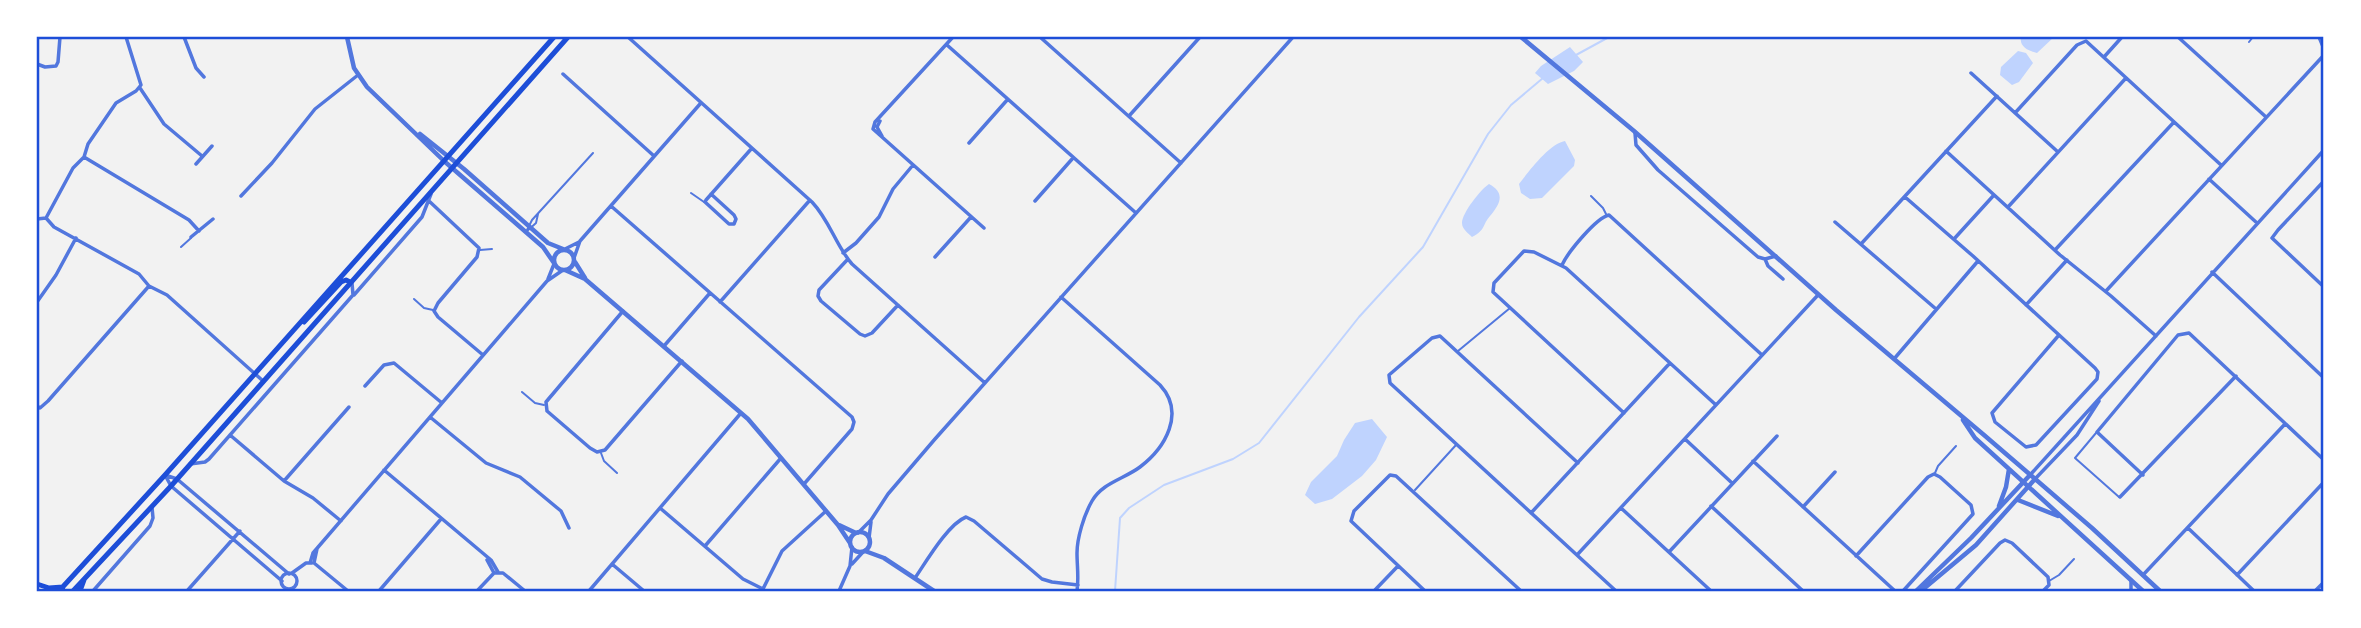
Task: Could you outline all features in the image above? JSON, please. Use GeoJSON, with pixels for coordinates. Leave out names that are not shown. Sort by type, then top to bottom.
{"type":"FeatureCollection","features":[{"type":"Feature","properties":{"kind":"main road"},"geometry":{"type":"LineString","coordinates":[[37,584],[61,589],[166,475],[554,37]]}},
{"type":"Feature","properties":{"kind":"main road"},"geometry":{"type":"LineString","coordinates":[[73,591],[171,486],[568,37]]}},
{"type":"Feature","properties":{"kind":"main road"},"geometry":{"type":"LineString","coordinates":[[293,330],[311,317],[341,282],[350,282]]}},
{"type":"Feature","properties":{"kind":"main road"},"geometry":{"type":"LineString","coordinates":[[80,591],[85,577]]}},
{"type":"Feature","properties":{"kind":"street"},"geometry":{"type":"LineString","coordinates":[[37,64],[45,67],[56,66],[60,37]]}},
{"type":"Feature","properties":{"kind":"street"},"geometry":{"type":"LineString","coordinates":[[126,37],[140,75],[140,88],[164,124],[202,156]]}},
{"type":"Feature","properties":{"kind":"street"},"geometry":{"type":"LineString","coordinates":[[184,37],[196,68],[204,77]]}},
{"type":"Feature","properties":{"kind":"street"},"geometry":{"type":"LineString","coordinates":[[347,37],[351,61],[371,91],[446,158],[551,245],[572,253],[585,279]]}},
{"type":"Feature","properties":{"kind":"street"},"geometry":{"type":"LineString","coordinates":[[628,37],[810,200],[824,216],[848,259],[985,383]]}},
{"type":"Feature","properties":{"kind":"street"},"geometry":{"type":"LineString","coordinates":[[953,37],[881,118],[877,127],[885,140],[984,228]]}},
{"type":"Feature","properties":{"kind":"street"},"geometry":{"type":"LineString","coordinates":[[1040,37],[1181,163]]}},
{"type":"Feature","properties":{"kind":"street"},"geometry":{"type":"LineString","coordinates":[[1129,117],[1200,37]]}},
{"type":"Feature","properties":{"kind":"street"},"geometry":{"type":"LineString","coordinates":[[839,591],[850,566],[852,537],[871,520],[895,485],[1293,37]]}},
{"type":"Feature","properties":{"kind":"street"},"geometry":{"type":"LineString","coordinates":[[1521,37],[2030,475],[2160,591]]}},
{"type":"Feature","properties":{"kind":"street"},"geometry":{"type":"LineString","coordinates":[[2104,57],[2122,37]]}},
{"type":"Feature","properties":{"kind":"street"},"geometry":{"type":"LineString","coordinates":[[2178,37],[2266,117]]}},
{"type":"Feature","properties":{"kind":"street"},"geometry":{"type":"LineString","coordinates":[[2319,37],[2324,49]]}},
{"type":"Feature","properties":{"kind":"street"},"geometry":{"type":"LineString","coordinates":[[2015,113],[2079,43],[2088,43],[2222,165]]}},
{"type":"Feature","properties":{"kind":"street"},"geometry":{"type":"LineString","coordinates":[[946,44],[1136,213]]}},
{"type":"Feature","properties":{"kind":"street"},"geometry":{"type":"LineString","coordinates":[[2106,292],[2324,55]]}},
{"type":"Feature","properties":{"kind":"street"},"geometry":{"type":"LineString","coordinates":[[1971,73],[2058,152]]}},
{"type":"Feature","properties":{"kind":"street"},"geometry":{"type":"LineString","coordinates":[[241,196],[316,109],[358,75]]}},
{"type":"Feature","properties":{"kind":"street"},"geometry":{"type":"LineString","coordinates":[[563,75],[654,156]]}},
{"type":"Feature","properties":{"kind":"street"},"geometry":{"type":"LineString","coordinates":[[2008,207],[2126,78]]}},
{"type":"Feature","properties":{"kind":"street"},"geometry":{"type":"LineString","coordinates":[[46,218],[73,168],[84,156],[88,144],[116,103],[140,88]]}},
{"type":"Feature","properties":{"kind":"street"},"geometry":{"type":"LineString","coordinates":[[1861,244],[1997,96]]}},
{"type":"Feature","properties":{"kind":"street"},"geometry":{"type":"LineString","coordinates":[[969,142],[1008,99]]}},
{"type":"Feature","properties":{"kind":"street"},"geometry":{"type":"LineString","coordinates":[[547,281],[555,254],[580,241],[701,103]]}},
{"type":"Feature","properties":{"kind":"street"},"geometry":{"type":"LineString","coordinates":[[2055,250],[2174,121]]}},
{"type":"Feature","properties":{"kind":"street"},"geometry":{"type":"LineString","coordinates":[[1635,133],[1636,145],[1658,170],[1758,257],[1765,259],[1776,256]]}},
{"type":"Feature","properties":{"kind":"street"},"geometry":{"type":"LineString","coordinates":[[196,164],[212,146]]}},
{"type":"Feature","properties":{"kind":"street"},"geometry":{"type":"LineString","coordinates":[[711,194],[734,215],[735,223],[729,224],[705,202],[711,194],[752,148]]}},
{"type":"Feature","properties":{"kind":"street"},"geometry":{"type":"LineString","coordinates":[[1919,591],[2024,483],[2324,150]]}},
{"type":"Feature","properties":{"kind":"street"},"geometry":{"type":"LineString","coordinates":[[1947,151],[2055,250],[2156,336]]}},
{"type":"Feature","properties":{"kind":"street"},"geometry":{"type":"LineString","coordinates":[[84,156],[189,220],[199,231]]}},
{"type":"Feature","properties":{"kind":"street"},"geometry":{"type":"LineString","coordinates":[[1035,201],[1073,158]]}},
{"type":"Feature","properties":{"kind":"street"},"geometry":{"type":"LineString","coordinates":[[455,165],[546,251],[554,263],[585,279],[741,413],[827,511],[856,551],[884,558],[934,591]]}},
{"type":"Feature","properties":{"kind":"street"},"geometry":{"type":"LineString","coordinates":[[844,253],[879,217],[894,189],[913,165]]}},
{"type":"Feature","properties":{"kind":"street"},"geometry":{"type":"LineString","coordinates":[[2209,179],[2258,223]]}},
{"type":"Feature","properties":{"kind":"street"},"geometry":{"type":"LineString","coordinates":[[2324,181],[2272,238],[2324,286]]}},
{"type":"Feature","properties":{"kind":"street"},"geometry":{"type":"LineString","coordinates":[[190,464],[206,462],[418,223],[427,207],[431,192]]}},
{"type":"Feature","properties":{"kind":"street"},"geometry":{"type":"LineString","coordinates":[[1954,239],[1994,195]]}},
{"type":"Feature","properties":{"kind":"street"},"geometry":{"type":"LineString","coordinates":[[1905,197],[1954,239],[2026,304],[2095,368],[2098,377],[2036,445],[2025,447],[1995,422],[1992,412],[2059,335]]}},
{"type":"Feature","properties":{"kind":"street"},"geometry":{"type":"LineString","coordinates":[[720,302],[810,200]]}},
{"type":"Feature","properties":{"kind":"street"},"geometry":{"type":"LineString","coordinates":[[429,201],[475,243],[479,250],[477,257],[434,310],[438,317],[483,355]]}},
{"type":"Feature","properties":{"kind":"street"},"geometry":{"type":"LineString","coordinates":[[611,206],[851,415],[854,422],[852,429],[804,484]]}},
{"type":"Feature","properties":{"kind":"street"},"geometry":{"type":"LineString","coordinates":[[427,207],[440,211]]}},
{"type":"Feature","properties":{"kind":"street"},"geometry":{"type":"LineString","coordinates":[[1562,265],[1569,253],[1606,215],[1614,219],[1762,355]]}},
{"type":"Feature","properties":{"kind":"street"},"geometry":{"type":"LineString","coordinates":[[935,257],[971,216]]}},
{"type":"Feature","properties":{"kind":"street"},"geometry":{"type":"LineString","coordinates":[[37,219],[46,218]]}},
{"type":"Feature","properties":{"kind":"street"},"geometry":{"type":"LineString","coordinates":[[46,218],[54,227],[132,270],[144,278],[149,286],[167,295],[263,380]]}},
{"type":"Feature","properties":{"kind":"street"},"geometry":{"type":"LineString","coordinates":[[191,237],[213,219]]}},
{"type":"Feature","properties":{"kind":"street"},"geometry":{"type":"LineString","coordinates":[[1835,222],[1936,309]]}},
{"type":"Feature","properties":{"kind":"street"},"geometry":{"type":"LineString","coordinates":[[37,302],[76,239]]}},
{"type":"Feature","properties":{"kind":"street"},"geometry":{"type":"LineString","coordinates":[[312,563],[317,549],[547,281],[572,266],[580,241]]}},
{"type":"Feature","properties":{"kind":"street"},"geometry":{"type":"LineString","coordinates":[[1624,413],[1495,294],[1493,287],[1524,251],[1534,252],[1562,265],[1716,405]]}},
{"type":"Feature","properties":{"kind":"street"},"geometry":{"type":"LineString","coordinates":[[848,259],[819,290],[821,302],[865,336],[872,333],[898,304]]}},
{"type":"Feature","properties":{"kind":"street"},"geometry":{"type":"LineString","coordinates":[[1765,259],[1768,266],[1783,279]]}},
{"type":"Feature","properties":{"kind":"street"},"geometry":{"type":"LineString","coordinates":[[2026,304],[2067,260]]}},
{"type":"Feature","properties":{"kind":"street"},"geometry":{"type":"LineString","coordinates":[[1894,359],[1978,261]]}},
{"type":"Feature","properties":{"kind":"street"},"geometry":{"type":"LineString","coordinates":[[2212,272],[2324,378]]}},
{"type":"Feature","properties":{"kind":"street"},"geometry":{"type":"LineString","coordinates":[[350,282],[354,287],[353,295]]}},
{"type":"Feature","properties":{"kind":"street"},"geometry":{"type":"LineString","coordinates":[[37,406],[40,408],[48,401],[149,286]]}},
{"type":"Feature","properties":{"kind":"street"},"geometry":{"type":"LineString","coordinates":[[664,346],[710,293]]}},
{"type":"Feature","properties":{"kind":"street"},"geometry":{"type":"LineString","coordinates":[[1577,555],[1819,294]]}},
{"type":"Feature","properties":{"kind":"street"},"geometry":{"type":"LineString","coordinates":[[1061,297],[1160,385],[1169,396],[1173,411],[1170,429],[1154,454],[1139,468],[1102,489],[1091,502],[1077,548],[1077,591]]}},
{"type":"Feature","properties":{"kind":"street"},"geometry":{"type":"LineString","coordinates":[[623,311],[545,405],[547,411],[590,448],[601,452],[681,361]]}},
{"type":"Feature","properties":{"kind":"street"},"geometry":{"type":"LineString","coordinates":[[2143,475],[2097,432],[2178,335],[2184,332],[2189,332],[2324,460]]}},
{"type":"Feature","properties":{"kind":"street"},"geometry":{"type":"LineString","coordinates":[[1578,463],[1442,338],[1434,336],[1388,377],[1390,383],[1616,591]]}},
{"type":"Feature","properties":{"kind":"street"},"geometry":{"type":"LineString","coordinates":[[365,387],[384,365],[394,363],[442,403]]}},
{"type":"Feature","properties":{"kind":"street"},"geometry":{"type":"LineString","coordinates":[[1531,513],[1670,363]]}},
{"type":"Feature","properties":{"kind":"street"},"geometry":{"type":"LineString","coordinates":[[2120,497],[2236,376]]}},
{"type":"Feature","properties":{"kind":"street"},"geometry":{"type":"LineString","coordinates":[[1919,591],[1969,552],[2018,500],[2080,431],[2102,396]]}},
{"type":"Feature","properties":{"kind":"street"},"geometry":{"type":"LineString","coordinates":[[284,481],[349,407]]}},
{"type":"Feature","properties":{"kind":"street"},"geometry":{"type":"LineString","coordinates":[[589,591],[741,413]]}},
{"type":"Feature","properties":{"kind":"street"},"geometry":{"type":"LineString","coordinates":[[430,417],[486,463],[520,477],[561,511],[569,528]]}},
{"type":"Feature","properties":{"kind":"street"},"geometry":{"type":"LineString","coordinates":[[1961,417],[1975,438],[2143,591]]}},
{"type":"Feature","properties":{"kind":"street"},"geometry":{"type":"LineString","coordinates":[[2143,575],[2286,424]]}},
{"type":"Feature","properties":{"kind":"street"},"geometry":{"type":"LineString","coordinates":[[230,435],[284,481],[313,498],[341,521]]}},
{"type":"Feature","properties":{"kind":"street"},"geometry":{"type":"LineString","coordinates":[[1669,552],[1776,436]]}},
{"type":"Feature","properties":{"kind":"street"},"geometry":{"type":"LineString","coordinates":[[1685,439],[1732,483]]}},
{"type":"Feature","properties":{"kind":"street"},"geometry":{"type":"LineString","coordinates":[[705,546],[781,458]]}},
{"type":"Feature","properties":{"kind":"street"},"geometry":{"type":"LineString","coordinates":[[1753,461],[1895,591]]}},
{"type":"Feature","properties":{"kind":"street"},"geometry":{"type":"LineString","coordinates":[[1997,510],[2006,487],[2009,469]]}},
{"type":"Feature","properties":{"kind":"street"},"geometry":{"type":"LineString","coordinates":[[384,470],[486,558],[496,572],[505,574],[525,591]]}},
{"type":"Feature","properties":{"kind":"street"},"geometry":{"type":"LineString","coordinates":[[1803,507],[1835,472]]}},
{"type":"Feature","properties":{"kind":"street"},"geometry":{"type":"LineString","coordinates":[[1856,556],[1928,477],[1934,474],[1940,477],[1971,505],[1973,514],[1903,591]]}},
{"type":"Feature","properties":{"kind":"street"},"geometry":{"type":"LineString","coordinates":[[166,475],[177,479],[295,576],[297,582]]}},
{"type":"Feature","properties":{"kind":"street"},"geometry":{"type":"LineString","coordinates":[[166,475],[171,486],[288,590],[294,587],[303,566]]}},
{"type":"Feature","properties":{"kind":"street"},"geometry":{"type":"LineString","coordinates":[[1425,591],[1353,524],[1350,518],[1388,476],[1396,476],[1521,591]]}},
{"type":"Feature","properties":{"kind":"street"},"geometry":{"type":"LineString","coordinates":[[2237,575],[2324,482]]}},
{"type":"Feature","properties":{"kind":"street"},"geometry":{"type":"LineString","coordinates":[[2018,500],[2062,518]]}},
{"type":"Feature","properties":{"kind":"street"},"geometry":{"type":"LineString","coordinates":[[1711,506],[1803,591]]}},
{"type":"Feature","properties":{"kind":"street"},"geometry":{"type":"LineString","coordinates":[[93,591],[150,526],[152,507]]}},
{"type":"Feature","properties":{"kind":"street"},"geometry":{"type":"LineString","coordinates":[[660,508],[743,579],[763,590],[782,551],[827,511]]}},
{"type":"Feature","properties":{"kind":"street"},"geometry":{"type":"LineString","coordinates":[[1621,508],[1711,591]]}},
{"type":"Feature","properties":{"kind":"street"},"geometry":{"type":"LineString","coordinates":[[915,579],[943,539],[966,517],[1042,579],[1077,585]]}},
{"type":"Feature","properties":{"kind":"street"},"geometry":{"type":"LineString","coordinates":[[379,591],[441,519]]}},
{"type":"Feature","properties":{"kind":"street"},"geometry":{"type":"LineString","coordinates":[[850,566],[869,547],[871,520]]}},
{"type":"Feature","properties":{"kind":"street"},"geometry":{"type":"LineString","coordinates":[[838,525],[864,533],[884,558]]}},
{"type":"Feature","properties":{"kind":"street"},"geometry":{"type":"LineString","coordinates":[[2188,528],[2254,591]]}},
{"type":"Feature","properties":{"kind":"street"},"geometry":{"type":"LineString","coordinates":[[187,591],[240,531]]}},
{"type":"Feature","properties":{"kind":"street"},"geometry":{"type":"LineString","coordinates":[[1955,591],[2001,541],[2005,540],[2010,541],[2046,575],[2049,581],[2043,591]]}},
{"type":"Feature","properties":{"kind":"street"},"geometry":{"type":"LineString","coordinates":[[278,591],[283,577],[312,563]]}},
{"type":"Feature","properties":{"kind":"street"},"geometry":{"type":"LineString","coordinates":[[312,563],[348,591]]}},
{"type":"Feature","properties":{"kind":"street"},"geometry":{"type":"LineString","coordinates":[[612,564],[644,591]]}},
{"type":"Feature","properties":{"kind":"street"},"geometry":{"type":"LineString","coordinates":[[1374,591],[1398,566]]}},
{"type":"Feature","properties":{"kind":"street"},"geometry":{"type":"LineString","coordinates":[[477,591],[496,572]]}},
{"type":"Feature","properties":{"kind":"street"},"geometry":{"type":"LineString","coordinates":[[2131,580],[2131,591]]}},
{"type":"Feature","properties":{"kind":"street"},"geometry":{"type":"LineString","coordinates":[[2315,591],[2324,582]]}},
{"type":"Feature","properties":{"kind":"lane"},"geometry":{"type":"LineString","coordinates":[[2249,42],[2253,37]]}},
{"type":"Feature","properties":{"kind":"lane"},"geometry":{"type":"LineString","coordinates":[[526,233],[538,213],[593,153]]}},
{"type":"Feature","properties":{"kind":"lane"},"geometry":{"type":"LineString","coordinates":[[691,193],[705,202]]}},
{"type":"Feature","properties":{"kind":"lane"},"geometry":{"type":"LineString","coordinates":[[1591,196],[1606,215]]}},
{"type":"Feature","properties":{"kind":"lane"},"geometry":{"type":"LineString","coordinates":[[181,247],[191,237]]}},
{"type":"Feature","properties":{"kind":"lane"},"geometry":{"type":"LineString","coordinates":[[479,250],[492,249]]}},
{"type":"Feature","properties":{"kind":"lane"},"geometry":{"type":"LineString","coordinates":[[414,299],[426,309],[434,310]]}},
{"type":"Feature","properties":{"kind":"lane"},"geometry":{"type":"LineString","coordinates":[[1457,352],[1510,308]]}},
{"type":"Feature","properties":{"kind":"lane"},"geometry":{"type":"LineString","coordinates":[[522,391],[535,403],[545,405]]}},
{"type":"Feature","properties":{"kind":"lane"},"geometry":{"type":"LineString","coordinates":[[2097,432],[2075,458],[2120,497]]}},
{"type":"Feature","properties":{"kind":"lane"},"geometry":{"type":"LineString","coordinates":[[1413,492],[1457,444]]}},
{"type":"Feature","properties":{"kind":"lane"},"geometry":{"type":"LineString","coordinates":[[1934,474],[1956,446]]}},
{"type":"Feature","properties":{"kind":"lane"},"geometry":{"type":"LineString","coordinates":[[601,452],[604,461],[617,473]]}},
{"type":"Feature","properties":{"kind":"lane"},"geometry":{"type":"LineString","coordinates":[[2049,581],[2059,575],[2074,559]]}},
{"type":"Feature","properties":{"kind":"water"},"geometry":{"type":"Polygon","coordinates":[[[2021,37],[2054,37],[2037,53],[2023,46],[2021,37]]]}},
{"type":"Feature","properties":{"kind":"water"},"geometry":{"type":"Polygon","coordinates":[[[1570,47],[1583,62],[1574,71],[1548,84],[1535,73],[1541,66],[1570,47]]]}},
{"type":"Feature","properties":{"kind":"water"},"geometry":{"type":"Polygon","coordinates":[[[2018,51],[2026,53],[2033,63],[2019,82],[2012,85],[2000,75],[2001,67],[2018,51]]]}},
{"type":"Feature","properties":{"kind":"water"},"geometry":{"type":"Polygon","coordinates":[[[1565,141],[1575,160],[1574,166],[1542,198],[1530,199],[1521,193],[1519,184],[1534,165],[1546,152],[1565,141]]]}},
{"type":"Feature","properties":{"kind":"water"},"geometry":{"type":"Polygon","coordinates":[[[1489,184],[1498,191],[1499,203],[1482,230],[1472,237],[1463,227],[1463,219],[1481,191],[1489,184]]]}},
{"type":"Feature","properties":{"kind":"water"},"geometry":{"type":"Polygon","coordinates":[[[1372,419],[1387,437],[1376,460],[1362,476],[1332,499],[1315,504],[1305,495],[1311,482],[1337,456],[1355,423],[1372,419]]]}},
{"type":"Feature","properties":{"kind":"waterway"},"geometry":{"type":"LineString","coordinates":[[1576,55],[1609,37]]}},
{"type":"Feature","properties":{"kind":"waterway"},"geometry":{"type":"LineString","coordinates":[[1115,591],[1120,518],[1129,508],[1164,485],[1233,459],[1259,443],[1359,317],[1423,247],[1488,134],[1511,105],[1543,78]]}}]}
